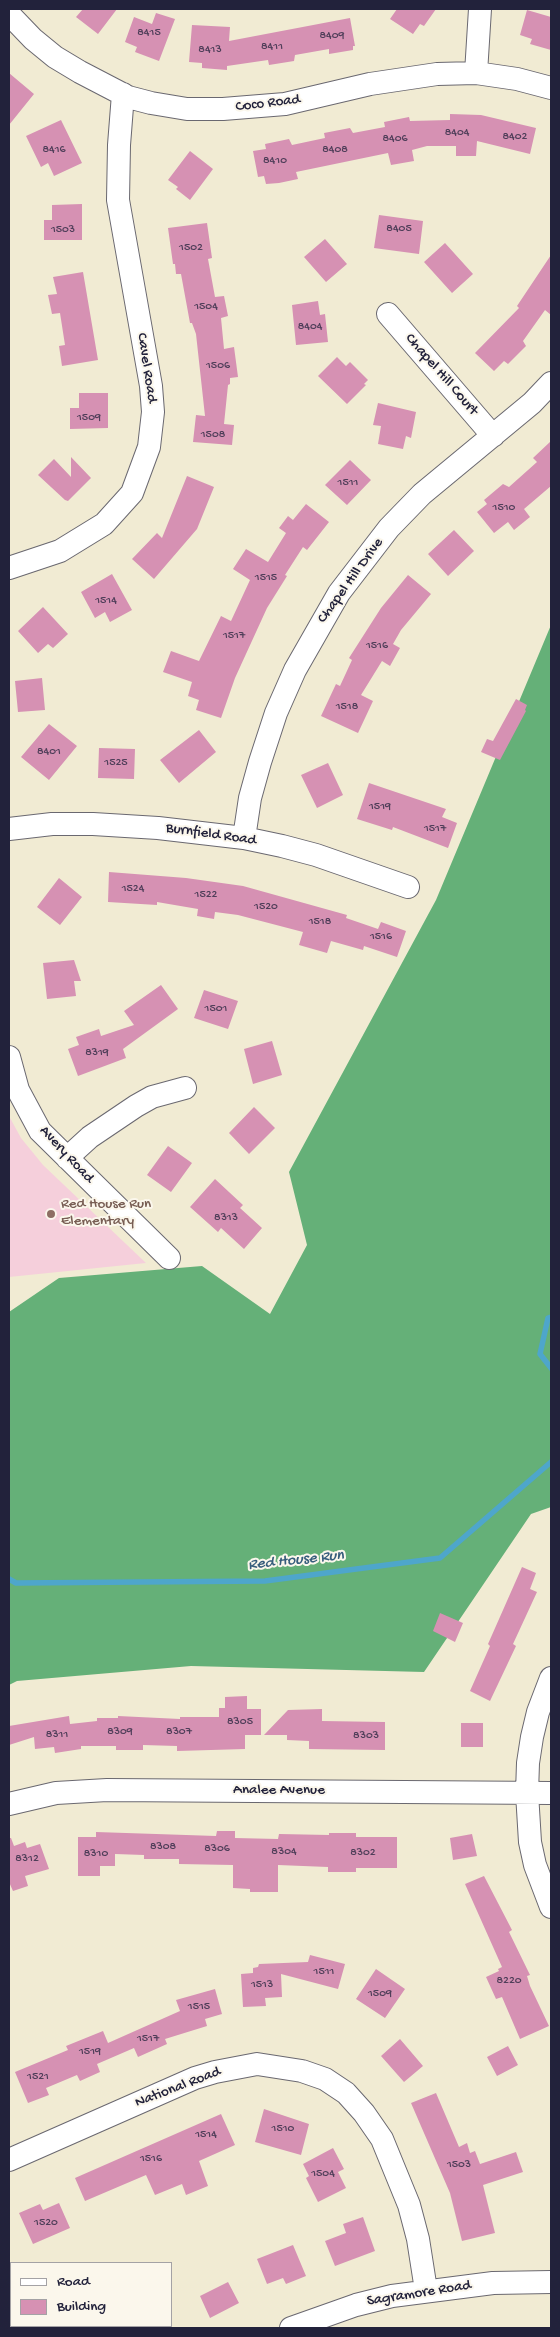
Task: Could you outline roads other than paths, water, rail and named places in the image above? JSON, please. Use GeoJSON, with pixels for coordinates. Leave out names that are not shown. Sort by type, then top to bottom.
{"type":"FeatureCollection","features":[{"type":"Feature","properties":{"kind":"street"},"geometry":{"type":"LineString","coordinates":[[476,73],[480,9]]}},
{"type":"Feature","properties":{"kind":"street","name":"Coco Road"},"geometry":{"type":"LineString","coordinates":[[9,14],[33,39],[55,57],[123,94],[151,103],[187,108],[257,108],[311,99],[370,84],[437,74],[476,73],[551,88]]}},
{"type":"Feature","properties":{"kind":"street","name":"Cavel Road"},"geometry":{"type":"LineString","coordinates":[[9,568],[60,551],[104,524],[132,493],[149,447],[153,412],[151,386],[118,200],[119,146],[123,94]]}},
{"type":"Feature","properties":{"kind":"street","name":"Chapel Hill Court"},"geometry":{"type":"LineString","coordinates":[[388,314],[493,436]]}},
{"type":"Feature","properties":{"kind":"street","name":"Chapel Hill Drive"},"geometry":{"type":"LineString","coordinates":[[244,838],[257,771],[276,713],[299,662],[338,593],[389,528],[422,494],[532,403],[551,383]]}},
{"type":"Feature","properties":{"kind":"street","name":"Burnfield Road"},"geometry":{"type":"LineString","coordinates":[[9,829],[52,824],[93,824],[158,828],[244,838],[316,855],[408,887]]}},
{"type":"Feature","properties":{"kind":"street","name":"Avery Road"},"geometry":{"type":"LineString","coordinates":[[9,1057],[18,1090],[40,1131],[169,1258]]}},
{"type":"Feature","properties":{"kind":"street"},"geometry":{"type":"LineString","coordinates":[[67,1158],[90,1137],[136,1106],[152,1097],[185,1088]]}},
{"type":"Feature","properties":{"kind":"street"},"geometry":{"type":"LineString","coordinates":[[551,1678],[538,1712],[532,1736],[527,1793],[527,1817],[535,1865],[551,1908]]}},
{"type":"Feature","properties":{"kind":"street","name":"Analee Avenue"},"geometry":{"type":"LineString","coordinates":[[9,1804],[56,1793],[106,1790],[551,1793]]}},
{"type":"Feature","properties":{"kind":"street","name":"National Road"},"geometry":{"type":"LineString","coordinates":[[9,2160],[195,2078],[214,2072],[257,2064],[302,2070],[325,2079],[346,2093],[364,2113],[382,2139],[409,2205],[418,2239],[426,2290]]}},
{"type":"Feature","properties":{"kind":"street","name":"Sagramore Road"},"geometry":{"type":"LineString","coordinates":[[291,2328],[356,2305],[426,2290],[493,2283],[551,2282]]}},
{"type":"Feature","properties":{"kind":"waterway","name":"Red House Run"},"geometry":{"type":"LineString","coordinates":[[551,1317],[548,1318],[540,1354],[551,1368]]}},
{"type":"Feature","properties":{"kind":"waterway","name":"Red House Run"},"geometry":{"type":"LineString","coordinates":[[9,1579],[16,1583],[265,1581],[440,1558],[551,1462]]}},
{"type":"Feature","properties":{"kind":"place","name":"Red House Run Elementary"},"geometry":{"type":"Point","coordinates":[51,1214]}}]}
